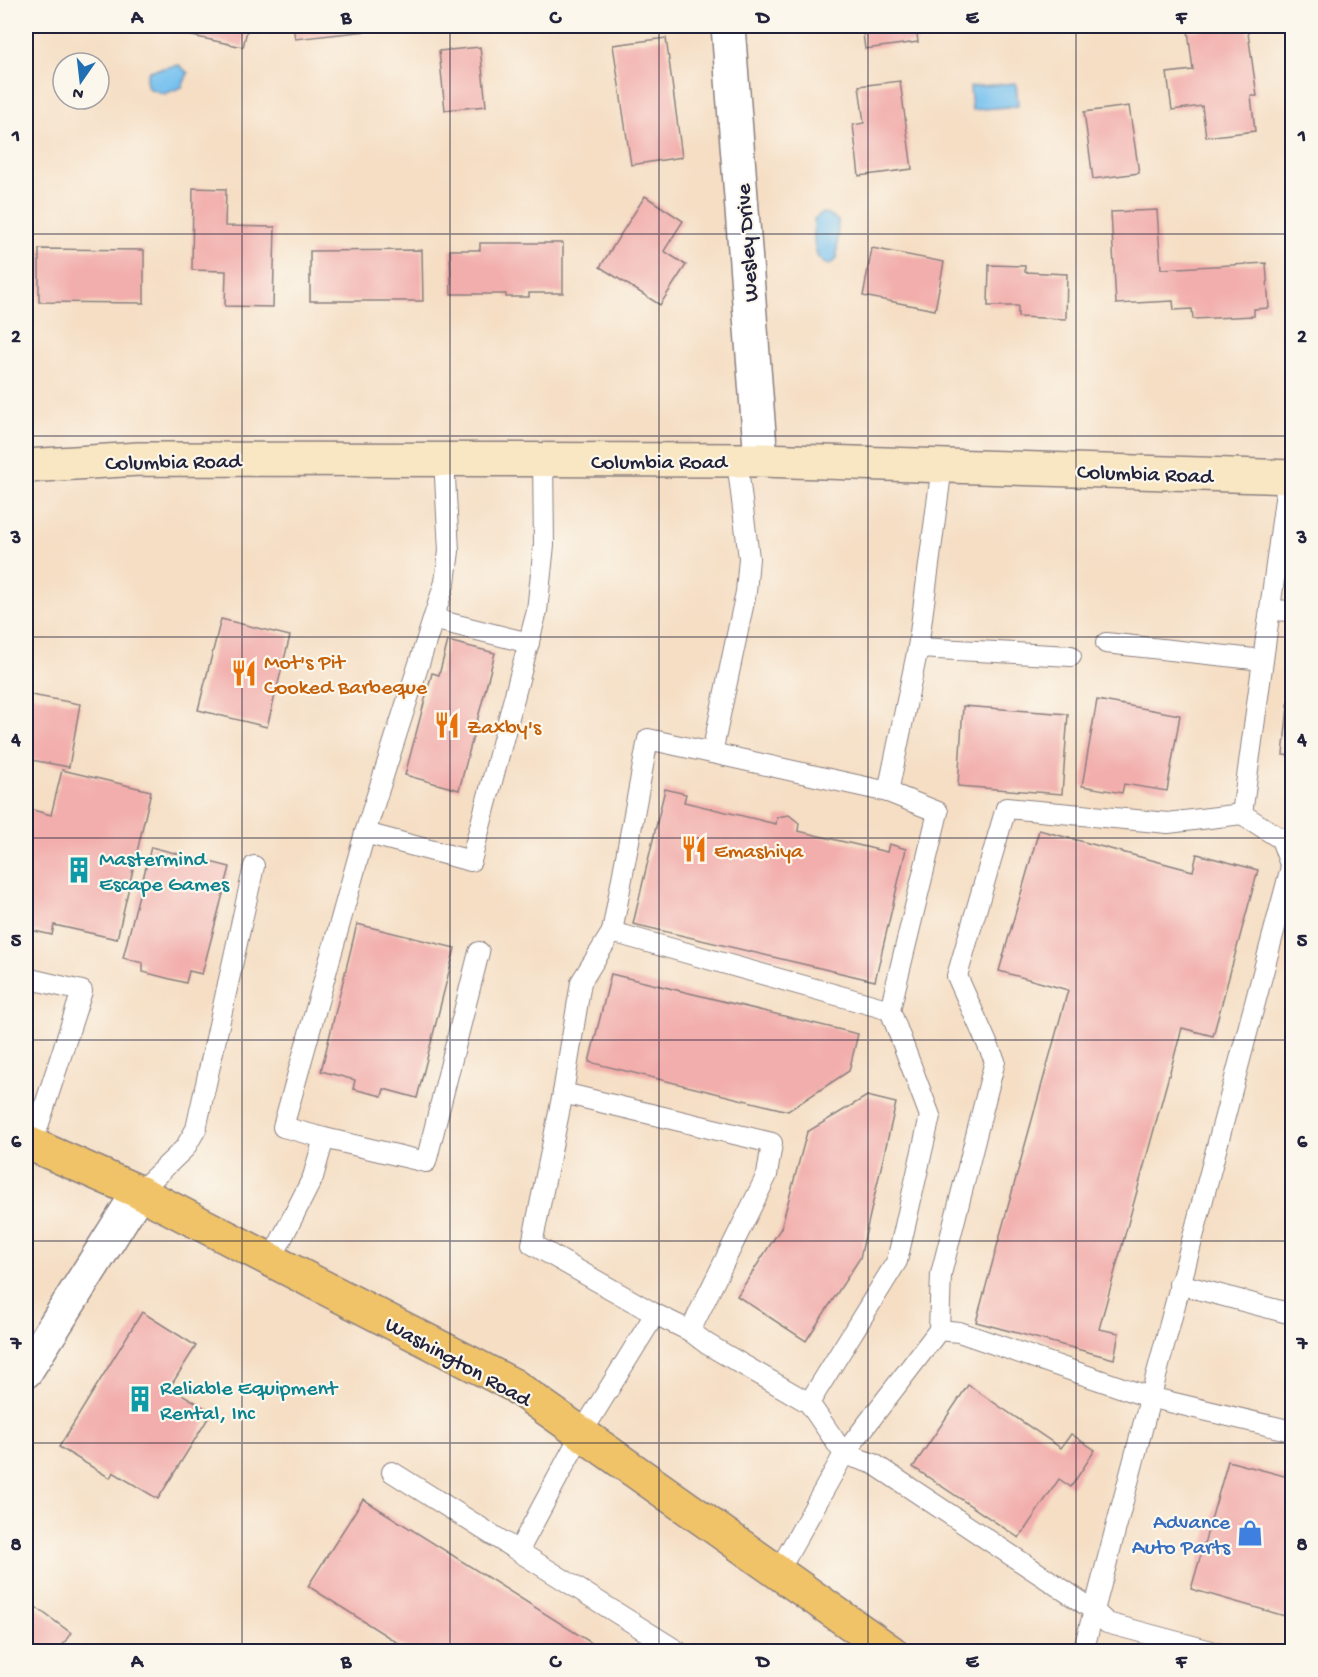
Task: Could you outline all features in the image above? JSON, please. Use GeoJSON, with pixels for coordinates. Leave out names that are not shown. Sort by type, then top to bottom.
{"type":"FeatureCollection","features":[{"type":"Feature","properties":{"kind":"main road","name":"Columbia Road"},"geometry":{"type":"LineString","coordinates":[[26,466],[139,459],[749,460],[1290,477]]}},
{"type":"Feature","properties":{"kind":"main road","name":"Washington Road"},"geometry":{"type":"LineString","coordinates":[[29,1144],[139,1192],[513,1385],[891,1652]]}},
{"type":"Feature","properties":{"kind":"street","name":"Wesley Drive"},"geometry":{"type":"LineString","coordinates":[[728,26],[749,460]]}},
{"type":"Feature","properties":{"kind":"street"},"geometry":{"type":"LineString","coordinates":[[26,1371],[139,1192]]}},
{"type":"Feature","properties":{"kind":"lane"},"geometry":{"type":"LineString","coordinates":[[444,459],[449,551],[445,582],[365,833],[284,1127],[426,1162],[479,952]]}},
{"type":"Feature","properties":{"kind":"lane"},"geometry":{"type":"LineString","coordinates":[[365,833],[471,861],[537,611],[544,545],[543,459]]}},
{"type":"Feature","properties":{"kind":"lane"},"geometry":{"type":"LineString","coordinates":[[712,753],[746,592],[749,558],[749,460]]}},
{"type":"Feature","properties":{"kind":"lane"},"geometry":{"type":"LineString","coordinates":[[888,792],[918,648],[942,466]]}},
{"type":"Feature","properties":{"kind":"lane"},"geometry":{"type":"LineString","coordinates":[[1242,814],[1290,477]]}},
{"type":"Feature","properties":{"kind":"lane"},"geometry":{"type":"LineString","coordinates":[[1270,610],[1293,611]]}},
{"type":"Feature","properties":{"kind":"lane"},"geometry":{"type":"LineString","coordinates":[[433,619],[529,643]]}},
{"type":"Feature","properties":{"kind":"lane"},"geometry":{"type":"LineString","coordinates":[[1106,642],[1263,660]]}},
{"type":"Feature","properties":{"kind":"lane"},"geometry":{"type":"LineString","coordinates":[[918,648],[1071,656]]}},
{"type":"Feature","properties":{"kind":"lane"},"geometry":{"type":"LineString","coordinates":[[809,1403],[897,1260],[930,1116],[890,1010],[938,812],[888,792],[648,739],[612,932],[581,982],[563,1093],[532,1244],[655,1314],[690,1330],[707,1344],[809,1403],[844,1454],[874,1464],[1092,1609],[1107,1623],[1215,1652]]}},
{"type":"Feature","properties":{"kind":"lane"},"geometry":{"type":"LineString","coordinates":[[778,1572],[844,1454],[939,1330],[940,1274],[995,1061],[957,976],[1006,808],[1168,823],[1242,814],[1281,839],[1292,867],[1092,1609],[1083,1652]]}},
{"type":"Feature","properties":{"kind":"lane"},"geometry":{"type":"LineString","coordinates":[[139,1192],[185,1148],[196,1129],[254,866]]}},
{"type":"Feature","properties":{"kind":"lane"},"geometry":{"type":"LineString","coordinates":[[612,932],[890,1010]]}},
{"type":"Feature","properties":{"kind":"lane"},"geometry":{"type":"LineString","coordinates":[[26,978],[82,991],[29,1144]]}},
{"type":"Feature","properties":{"kind":"lane"},"geometry":{"type":"LineString","coordinates":[[563,1093],[772,1143],[767,1175],[690,1330]]}},
{"type":"Feature","properties":{"kind":"lane"},"geometry":{"type":"LineString","coordinates":[[271,1260],[313,1177],[324,1138]]}},
{"type":"Feature","properties":{"kind":"lane"},"geometry":{"type":"LineString","coordinates":[[1179,1284],[1293,1314]]}},
{"type":"Feature","properties":{"kind":"lane"},"geometry":{"type":"LineString","coordinates":[[519,1550],[581,1434],[655,1314]]}},
{"type":"Feature","properties":{"kind":"lane"},"geometry":{"type":"LineString","coordinates":[[939,1330],[959,1332],[1149,1397],[1293,1431]]}},
{"type":"Feature","properties":{"kind":"lane"},"geometry":{"type":"LineString","coordinates":[[392,1472],[679,1652]]}},
{"type":"Feature","properties":{"kind":"water"},"geometry":{"type":"Polygon","coordinates":[[[179,65],[188,73],[182,87],[164,94],[148,88],[146,80],[149,71],[179,65]]]}},
{"type":"Feature","properties":{"kind":"water"},"geometry":{"type":"Polygon","coordinates":[[[1016,83],[1018,106],[972,110],[970,87],[1016,83]]]}},
{"type":"Feature","properties":{"kind":"water"},"geometry":{"type":"Polygon","coordinates":[[[822,213],[838,221],[837,259],[829,265],[823,263],[819,258],[815,246],[814,219],[822,213]]]}},
{"type":"Feature","properties":{"kind":"building"},"geometry":{"type":"Polygon","coordinates":[[[147,26],[248,26],[243,47],[147,26]]]}},
{"type":"Feature","properties":{"kind":"building"},"geometry":{"type":"Polygon","coordinates":[[[293,26],[403,26],[404,27],[295,39],[293,26]]]}},
{"type":"Feature","properties":{"kind":"building"},"geometry":{"type":"Polygon","coordinates":[[[862,26],[916,26],[918,42],[865,49],[862,26]]]}},
{"type":"Feature","properties":{"kind":"building"},"geometry":{"type":"Polygon","coordinates":[[[1247,26],[1257,96],[1251,96],[1255,131],[1206,137],[1202,106],[1172,110],[1167,73],[1193,70],[1188,31],[1247,26]]]}},
{"type":"Feature","properties":{"kind":"building"},"geometry":{"type":"Polygon","coordinates":[[[666,38],[682,157],[631,165],[613,45],[666,38]]]}},
{"type":"Feature","properties":{"kind":"building"},"geometry":{"type":"Polygon","coordinates":[[[480,47],[486,106],[445,110],[439,51],[480,47]]]}},
{"type":"Feature","properties":{"kind":"building"},"geometry":{"type":"Polygon","coordinates":[[[900,81],[912,169],[859,176],[853,125],[864,123],[859,86],[900,81]]]}},
{"type":"Feature","properties":{"kind":"building"},"geometry":{"type":"Polygon","coordinates":[[[1129,106],[1139,173],[1093,179],[1084,112],[1129,106]]]}},
{"type":"Feature","properties":{"kind":"building"},"geometry":{"type":"Polygon","coordinates":[[[193,188],[226,189],[225,226],[275,227],[273,307],[225,306],[226,271],[192,270],[193,188]]]}},
{"type":"Feature","properties":{"kind":"building"},"geometry":{"type":"Polygon","coordinates":[[[645,196],[683,221],[664,251],[686,265],[660,305],[600,267],[645,196]]]}},
{"type":"Feature","properties":{"kind":"building"},"geometry":{"type":"Polygon","coordinates":[[[1157,210],[1161,269],[1266,263],[1269,308],[1254,309],[1254,316],[1193,319],[1192,309],[1174,310],[1173,301],[1116,304],[1111,212],[1157,210]]]}},
{"type":"Feature","properties":{"kind":"building"},"geometry":{"type":"Polygon","coordinates":[[[480,243],[563,243],[563,293],[529,293],[529,297],[506,297],[506,294],[451,294],[450,250],[480,250],[480,243]]]}},
{"type":"Feature","properties":{"kind":"building"},"geometry":{"type":"Polygon","coordinates":[[[872,248],[944,262],[935,310],[863,296],[872,248]]]}},
{"type":"Feature","properties":{"kind":"building"},"geometry":{"type":"Polygon","coordinates":[[[39,249],[144,250],[144,303],[39,302],[39,249]]]}},
{"type":"Feature","properties":{"kind":"building"},"geometry":{"type":"Polygon","coordinates":[[[422,250],[423,301],[310,301],[310,251],[422,250]]]}},
{"type":"Feature","properties":{"kind":"building"},"geometry":{"type":"Polygon","coordinates":[[[989,265],[1025,266],[1025,272],[1067,274],[1066,319],[1018,317],[1018,306],[988,306],[989,265]]]}},
{"type":"Feature","properties":{"kind":"building","name":"Mot's Pit Cooked Barbeque"},"geometry":{"type":"Polygon","coordinates":[[[221,619],[290,636],[267,727],[198,710],[221,619]]]}},
{"type":"Feature","properties":{"kind":"building","name":"Zaxby's"},"geometry":{"type":"Polygon","coordinates":[[[448,641],[495,653],[459,790],[405,775],[432,673],[439,675],[448,641]]]}},
{"type":"Feature","properties":{"kind":"building"},"geometry":{"type":"Polygon","coordinates":[[[1292,678],[1292,756],[1283,755],[1292,678]]]}},
{"type":"Feature","properties":{"kind":"building"},"geometry":{"type":"Polygon","coordinates":[[[26,694],[80,704],[69,767],[26,759],[26,694]]]}},
{"type":"Feature","properties":{"kind":"building"},"geometry":{"type":"Polygon","coordinates":[[[1097,700],[1180,715],[1167,791],[1124,784],[1122,793],[1082,786],[1097,700]]]}},
{"type":"Feature","properties":{"kind":"building"},"geometry":{"type":"Polygon","coordinates":[[[963,706],[1068,714],[1062,794],[958,786],[963,706]]]}},
{"type":"Feature","properties":{"kind":"building","name":"Mastermind Escape Games"},"geometry":{"type":"Polygon","coordinates":[[[62,770],[151,791],[117,939],[54,925],[52,935],[26,929],[26,808],[51,815],[62,770]]]}},
{"type":"Feature","properties":{"kind":"building"},"geometry":{"type":"Polygon","coordinates":[[[665,789],[686,794],[684,802],[776,824],[777,817],[789,815],[799,823],[798,831],[887,852],[889,844],[906,849],[875,981],[633,924],[665,789]]]}},
{"type":"Feature","properties":{"kind":"building"},"geometry":{"type":"Polygon","coordinates":[[[1039,830],[1193,871],[1197,854],[1258,870],[1213,1036],[1182,1028],[1099,1329],[1119,1333],[1114,1359],[976,1322],[1068,990],[999,971],[1039,830]]]}},
{"type":"Feature","properties":{"kind":"building"},"geometry":{"type":"Polygon","coordinates":[[[151,847],[230,867],[202,974],[189,971],[186,983],[143,972],[143,963],[123,958],[151,847]]]}},
{"type":"Feature","properties":{"kind":"building"},"geometry":{"type":"Polygon","coordinates":[[[357,924],[455,948],[417,1098],[384,1089],[382,1096],[353,1089],[355,1080],[321,1071],[357,924]]]}},
{"type":"Feature","properties":{"kind":"building"},"geometry":{"type":"Polygon","coordinates":[[[611,974],[858,1034],[849,1071],[788,1111],[589,1062],[611,974]]]}},
{"type":"Feature","properties":{"kind":"building"},"geometry":{"type":"Polygon","coordinates":[[[867,1096],[896,1103],[860,1258],[806,1341],[737,1296],[781,1228],[807,1132],[867,1096]]]}},
{"type":"Feature","properties":{"kind":"building","name":"Reliable Equipment Rental, Inc"},"geometry":{"type":"Polygon","coordinates":[[[142,1312],[196,1346],[170,1387],[212,1412],[158,1499],[113,1472],[110,1478],[59,1447],[142,1312]]]}},
{"type":"Feature","properties":{"kind":"building"},"geometry":{"type":"Polygon","coordinates":[[[968,1385],[1061,1448],[1071,1434],[1095,1450],[1071,1487],[1059,1479],[1019,1538],[913,1467],[968,1385]]]}},
{"type":"Feature","properties":{"kind":"building","name":"Advance Auto Parts"},"geometry":{"type":"Polygon","coordinates":[[[1228,1461],[1292,1478],[1292,1618],[1191,1589],[1228,1461]]]}},
{"type":"Feature","properties":{"kind":"building"},"geometry":{"type":"Polygon","coordinates":[[[363,1499],[606,1652],[412,1652],[308,1586],[363,1499]]]}},
{"type":"Feature","properties":{"kind":"building"},"geometry":{"type":"Polygon","coordinates":[[[26,1600],[71,1633],[58,1652],[26,1652],[26,1600]]]}},
{"type":"Feature","properties":{"kind":"place","name":"Mot's Pit Cooked Barbeque"},"geometry":{"type":"Point","coordinates":[244,673]}},
{"type":"Feature","properties":{"kind":"place","name":"Zaxby's"},"geometry":{"type":"Point","coordinates":[447,725]}},
{"type":"Feature","properties":{"kind":"place","name":"Emashiya"},"geometry":{"type":"Point","coordinates":[694,849]}},
{"type":"Feature","properties":{"kind":"place","name":"Mastermind Escape Games"},"geometry":{"type":"Point","coordinates":[79,870]}},
{"type":"Feature","properties":{"kind":"place","name":"Reliable Equipment Rental, Inc"},"geometry":{"type":"Point","coordinates":[140,1399]}},
{"type":"Feature","properties":{"kind":"place","name":"Advance Auto Parts"},"geometry":{"type":"Point","coordinates":[1250,1533]}}]}
